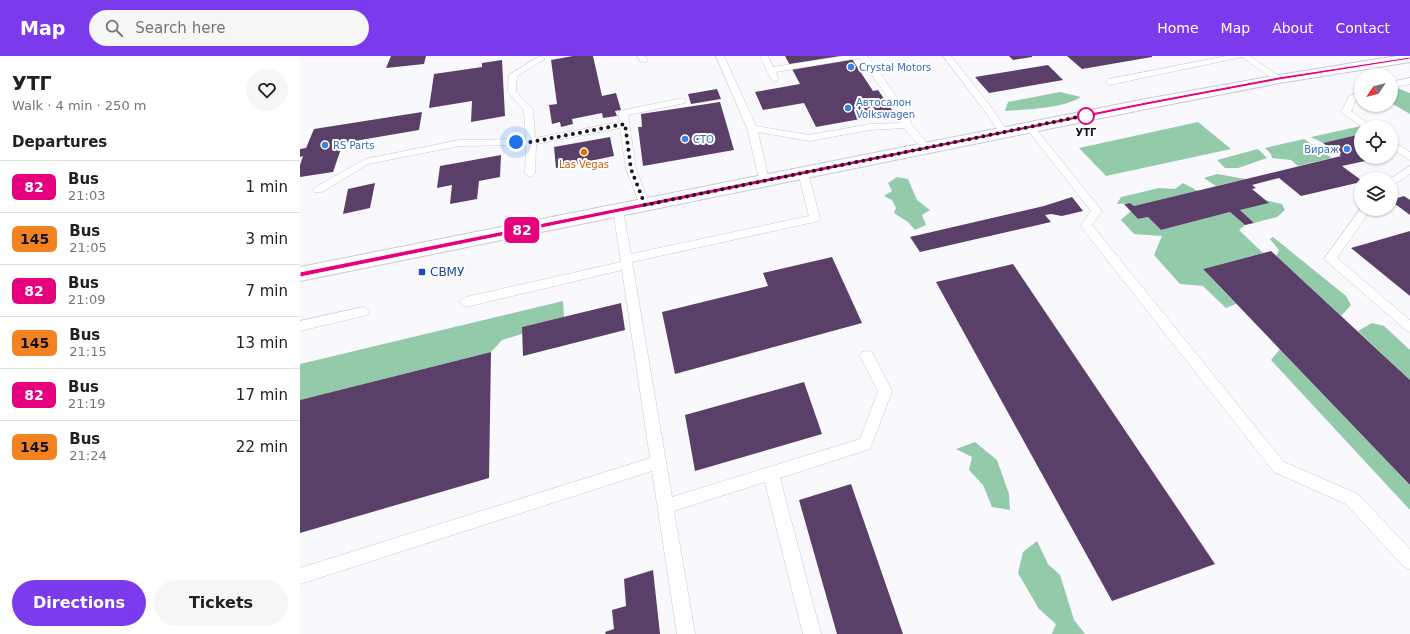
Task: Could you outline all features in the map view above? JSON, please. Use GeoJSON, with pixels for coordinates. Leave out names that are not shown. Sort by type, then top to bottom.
{"type":"FeatureCollection","features":[{"type":"Feature","properties":{"kind":"main road"},"geometry":{"type":"LineString","coordinates":[[300,274],[1003,132],[1279,79],[1410,58]]}},
{"type":"Feature","properties":{"kind":"lane"},"geometry":{"type":"LineString","coordinates":[[720,56],[752,128],[764,181]]}},
{"type":"Feature","properties":{"kind":"lane"},"geometry":{"type":"LineString","coordinates":[[764,56],[775,79]]}},
{"type":"Feature","properties":{"kind":"lane"},"geometry":{"type":"LineString","coordinates":[[771,70],[858,56]]}},
{"type":"Feature","properties":{"kind":"lane"},"geometry":{"type":"LineString","coordinates":[[863,56],[903,112],[906,125],[926,148]]}},
{"type":"Feature","properties":{"kind":"lane"},"geometry":{"type":"LineString","coordinates":[[947,56],[991,113],[1003,132]]}},
{"type":"Feature","properties":{"kind":"lane"},"geometry":{"type":"LineString","coordinates":[[1109,82],[1238,56]]}},
{"type":"Feature","properties":{"kind":"lane"},"geometry":{"type":"LineString","coordinates":[[1244,56],[1279,79]]}},
{"type":"Feature","properties":{"kind":"lane"},"geometry":{"type":"LineString","coordinates":[[530,174],[531,142],[528,109],[512,92],[513,75],[540,59]]}},
{"type":"Feature","properties":{"kind":"lane"},"geometry":{"type":"LineString","coordinates":[[1398,84],[1410,81]]}},
{"type":"Feature","properties":{"kind":"lane"},"geometry":{"type":"LineString","coordinates":[[1354,97],[1352,98],[1346,112],[1358,120]]}},
{"type":"Feature","properties":{"kind":"lane"},"geometry":{"type":"LineString","coordinates":[[645,205],[631,169],[623,113],[682,100]]}},
{"type":"Feature","properties":{"kind":"lane"},"geometry":{"type":"LineString","coordinates":[[318,190],[365,162],[459,143],[531,142],[625,124]]}},
{"type":"Feature","properties":{"kind":"lane"},"geometry":{"type":"LineString","coordinates":[[752,128],[809,138],[870,127],[906,125]]}},
{"type":"Feature","properties":{"kind":"lane"},"geometry":{"type":"LineString","coordinates":[[1030,127],[1097,211],[1086,225],[1279,467],[1352,499],[1410,561]]}},
{"type":"Feature","properties":{"kind":"lane"},"geometry":{"type":"LineString","coordinates":[[1398,148],[1410,157]]}},
{"type":"Feature","properties":{"kind":"lane"},"geometry":{"type":"LineString","coordinates":[[1398,178],[1410,170]]}},
{"type":"Feature","properties":{"kind":"lane"},"geometry":{"type":"LineString","coordinates":[[466,302],[626,262],[815,218],[803,173]]}},
{"type":"Feature","properties":{"kind":"lane"},"geometry":{"type":"LineString","coordinates":[[618,210],[686,634]]}},
{"type":"Feature","properties":{"kind":"lane"},"geometry":{"type":"LineString","coordinates":[[1361,216],[1330,259],[1410,327]]}},
{"type":"Feature","properties":{"kind":"lane"},"geometry":{"type":"LineString","coordinates":[[300,326],[363,312]]}},
{"type":"Feature","properties":{"kind":"lane"},"geometry":{"type":"LineString","coordinates":[[666,506],[865,444],[885,390],[867,356]]}},
{"type":"Feature","properties":{"kind":"lane"},"geometry":{"type":"LineString","coordinates":[[300,576],[659,462]]}},
{"type":"Feature","properties":{"kind":"lane"},"geometry":{"type":"LineString","coordinates":[[771,474],[812,634]]}},
{"type":"Feature","properties":{"kind":"green space"},"geometry":{"type":"Polygon","coordinates":[[[1398,88],[1410,93],[1410,114],[1398,107],[1398,88]]]}},
{"type":"Feature","properties":{"kind":"green space"},"geometry":{"type":"Polygon","coordinates":[[[1060,92],[1081,97],[1064,104],[1054,106],[1005,111],[1008,102],[1060,92]]]}},
{"type":"Feature","properties":{"kind":"green space"},"geometry":{"type":"Polygon","coordinates":[[[1198,122],[1231,149],[1106,176],[1079,148],[1198,122]]]}},
{"type":"Feature","properties":{"kind":"green space"},"geometry":{"type":"Polygon","coordinates":[[[1354,128],[1354,136],[1323,143],[1311,137],[1354,128]]]}},
{"type":"Feature","properties":{"kind":"green space"},"geometry":{"type":"Polygon","coordinates":[[[1304,139],[1332,158],[1298,166],[1291,160],[1272,158],[1271,154],[1265,148],[1304,139]]]}},
{"type":"Feature","properties":{"kind":"green space"},"geometry":{"type":"Polygon","coordinates":[[[1258,149],[1267,158],[1238,168],[1225,168],[1217,160],[1258,149]]]}},
{"type":"Feature","properties":{"kind":"green space"},"geometry":{"type":"Polygon","coordinates":[[[1217,174],[1246,179],[1216,186],[1204,178],[1217,174]]]}},
{"type":"Feature","properties":{"kind":"green space"},"geometry":{"type":"Polygon","coordinates":[[[897,177],[908,179],[917,200],[930,210],[922,215],[926,225],[915,230],[908,222],[894,213],[896,208],[892,200],[884,196],[892,191],[888,183],[897,177]]]}},
{"type":"Feature","properties":{"kind":"green space"},"geometry":{"type":"Polygon","coordinates":[[[1183,183],[1198,191],[1134,206],[1130,203],[1117,204],[1121,197],[1159,188],[1175,189],[1183,183]]]}},
{"type":"Feature","properties":{"kind":"green space"},"geometry":{"type":"Polygon","coordinates":[[[1265,200],[1282,204],[1285,210],[1277,217],[1254,223],[1240,210],[1268,203],[1265,200]]]}},
{"type":"Feature","properties":{"kind":"green space"},"geometry":{"type":"Polygon","coordinates":[[[1131,211],[1138,219],[1148,217],[1161,230],[1230,212],[1245,225],[1239,230],[1263,253],[1203,269],[1236,304],[1226,308],[1203,286],[1180,284],[1154,255],[1162,236],[1134,234],[1121,220],[1131,211]]]}},
{"type":"Feature","properties":{"kind":"green space"},"geometry":{"type":"Polygon","coordinates":[[[1273,237],[1346,296],[1351,305],[1341,316],[1276,256],[1279,250],[1270,239],[1273,237]]]}},
{"type":"Feature","properties":{"kind":"green space"},"geometry":{"type":"Polygon","coordinates":[[[563,301],[564,317],[522,327],[522,334],[502,340],[491,352],[300,400],[300,364],[563,301]]]}},
{"type":"Feature","properties":{"kind":"green space"},"geometry":{"type":"Polygon","coordinates":[[[1372,323],[1384,326],[1410,350],[1410,380],[1358,331],[1372,323]]]}},
{"type":"Feature","properties":{"kind":"green space"},"geometry":{"type":"Polygon","coordinates":[[[1280,349],[1410,485],[1410,510],[1271,360],[1280,349]]]}},
{"type":"Feature","properties":{"kind":"green space"},"geometry":{"type":"Polygon","coordinates":[[[975,442],[997,460],[1009,494],[1010,510],[992,507],[983,485],[969,470],[972,457],[956,449],[975,442]]]}},
{"type":"Feature","properties":{"kind":"green space"},"geometry":{"type":"Polygon","coordinates":[[[1037,541],[1048,564],[1060,575],[1074,620],[1085,634],[1052,634],[1056,624],[1039,609],[1018,573],[1023,552],[1037,541]]]}},
{"type":"Feature","properties":{"kind":"building"},"geometry":{"type":"Polygon","coordinates":[[[391,56],[426,56],[424,64],[386,68],[391,56]]]}},
{"type":"Feature","properties":{"kind":"building"},"geometry":{"type":"Polygon","coordinates":[[[573,56],[593,56],[602,96],[616,93],[621,110],[615,111],[617,116],[603,118],[602,113],[572,119],[573,124],[561,127],[560,122],[552,124],[549,105],[557,104],[551,60],[573,56]]]}},
{"type":"Feature","properties":{"kind":"building"},"geometry":{"type":"Polygon","coordinates":[[[785,56],[850,56],[873,91],[878,90],[894,113],[816,127],[804,103],[763,110],[755,92],[800,84],[785,56]]]}},
{"type":"Feature","properties":{"kind":"building"},"geometry":{"type":"Polygon","coordinates":[[[1009,56],[1032,56],[1032,57],[1013,60],[1009,56]]]}},
{"type":"Feature","properties":{"kind":"building"},"geometry":{"type":"Polygon","coordinates":[[[1067,56],[1152,56],[1152,57],[1082,69],[1067,56]]]}},
{"type":"Feature","properties":{"kind":"building"},"geometry":{"type":"Polygon","coordinates":[[[502,60],[505,116],[471,122],[472,101],[429,108],[434,74],[482,67],[482,63],[502,60]]]}},
{"type":"Feature","properties":{"kind":"building"},"geometry":{"type":"Polygon","coordinates":[[[1048,65],[1063,80],[989,93],[975,77],[1048,65]]]}},
{"type":"Feature","properties":{"kind":"building"},"geometry":{"type":"Polygon","coordinates":[[[717,89],[721,99],[691,104],[688,94],[717,89]]]}},
{"type":"Feature","properties":{"kind":"building","name":"СТО"},"geometry":{"type":"Polygon","coordinates":[[[720,102],[734,150],[643,166],[638,127],[642,127],[641,114],[720,102]]]}},
{"type":"Feature","properties":{"kind":"building","name":"RS Parts"},"geometry":{"type":"Polygon","coordinates":[[[422,112],[419,130],[343,143],[333,172],[300,177],[300,165],[303,156],[300,157],[300,149],[306,148],[314,129],[422,112]]]}},
{"type":"Feature","properties":{"kind":"building"},"geometry":{"type":"Polygon","coordinates":[[[1354,136],[1354,163],[1342,166],[1354,175],[1354,184],[1301,196],[1279,178],[1252,185],[1256,188],[1252,189],[1269,203],[1240,210],[1254,223],[1245,225],[1230,212],[1161,230],[1148,217],[1138,219],[1124,204],[1130,203],[1134,206],[1341,156],[1323,143],[1354,136]]]}},
{"type":"Feature","properties":{"kind":"building","name":"Las Vegas"},"geometry":{"type":"Polygon","coordinates":[[[610,137],[614,156],[556,168],[554,147],[610,137]]]}},
{"type":"Feature","properties":{"kind":"building"},"geometry":{"type":"Polygon","coordinates":[[[501,155],[500,177],[479,181],[477,199],[450,204],[452,185],[437,188],[440,166],[501,155]]]}},
{"type":"Feature","properties":{"kind":"building"},"geometry":{"type":"Polygon","coordinates":[[[375,183],[370,208],[343,214],[348,189],[375,183]]]}},
{"type":"Feature","properties":{"kind":"building"},"geometry":{"type":"Polygon","coordinates":[[[1404,196],[1410,200],[1410,215],[1398,206],[1398,198],[1404,196]]]}},
{"type":"Feature","properties":{"kind":"building"},"geometry":{"type":"Polygon","coordinates":[[[1072,197],[1083,211],[1062,216],[1051,214],[1045,215],[1051,222],[920,252],[910,237],[1044,206],[1072,197]]]}},
{"type":"Feature","properties":{"kind":"building"},"geometry":{"type":"Polygon","coordinates":[[[1410,231],[1410,296],[1351,248],[1410,231]]]}},
{"type":"Feature","properties":{"kind":"building"},"geometry":{"type":"Polygon","coordinates":[[[1271,251],[1410,380],[1410,485],[1203,269],[1271,251]]]}},
{"type":"Feature","properties":{"kind":"building"},"geometry":{"type":"Polygon","coordinates":[[[832,257],[862,323],[675,374],[662,312],[768,286],[763,273],[832,257]]]}},
{"type":"Feature","properties":{"kind":"building"},"geometry":{"type":"Polygon","coordinates":[[[1013,264],[1215,564],[1112,601],[936,282],[1013,264]]]}},
{"type":"Feature","properties":{"kind":"building"},"geometry":{"type":"Polygon","coordinates":[[[621,303],[625,330],[523,356],[522,327],[621,303]]]}},
{"type":"Feature","properties":{"kind":"building"},"geometry":{"type":"Polygon","coordinates":[[[491,352],[489,478],[300,533],[300,400],[491,352]]]}},
{"type":"Feature","properties":{"kind":"building"},"geometry":{"type":"Polygon","coordinates":[[[804,382],[822,434],[695,471],[685,415],[804,382]]]}},
{"type":"Feature","properties":{"kind":"building"},"geometry":{"type":"Polygon","coordinates":[[[851,484],[903,634],[837,634],[799,500],[851,484]]]}},
{"type":"Feature","properties":{"kind":"building"},"geometry":{"type":"Polygon","coordinates":[[[653,570],[660,634],[606,634],[605,632],[614,629],[612,610],[626,606],[624,579],[653,570]]]}},
{"type":"Feature","properties":{"kind":"bus line","name":"82"},"geometry":{"type":"LineString","coordinates":[[300,274],[1146,104],[1279,79],[1410,58]]}},
{"type":"Feature","properties":{"kind":"place","name":"Crystal Motors"},"geometry":{"type":"Point","coordinates":[851,67]}},
{"type":"Feature","properties":{"kind":"place","name":"Автосалон Volkswagen"},"geometry":{"type":"Point","coordinates":[848,108]}},
{"type":"Feature","properties":{"kind":"place","name":"УТГ"},"geometry":{"type":"Point","coordinates":[1086,116]}},
{"type":"Feature","properties":{"kind":"place","name":"СТО"},"geometry":{"type":"Point","coordinates":[685,139]}},
{"type":"Feature","properties":{"kind":"place","name":"RS Parts"},"geometry":{"type":"Point","coordinates":[325,145]}},
{"type":"Feature","properties":{"kind":"place","name":"Вираж"},"geometry":{"type":"Point","coordinates":[1347,149]}},
{"type":"Feature","properties":{"kind":"place","name":"Las Vegas"},"geometry":{"type":"Point","coordinates":[584,152]}},
{"type":"Feature","properties":{"kind":"place","name":"СВМУ"},"geometry":{"type":"Point","coordinates":[422,272]}},
{"type":"Feature","properties":{"kind":"route"},"geometry":{"type":"LineString","coordinates":[[516,142],[531,142],[625,124],[631,169],[645,205],[1088,115],[1086,116]]}}]}
